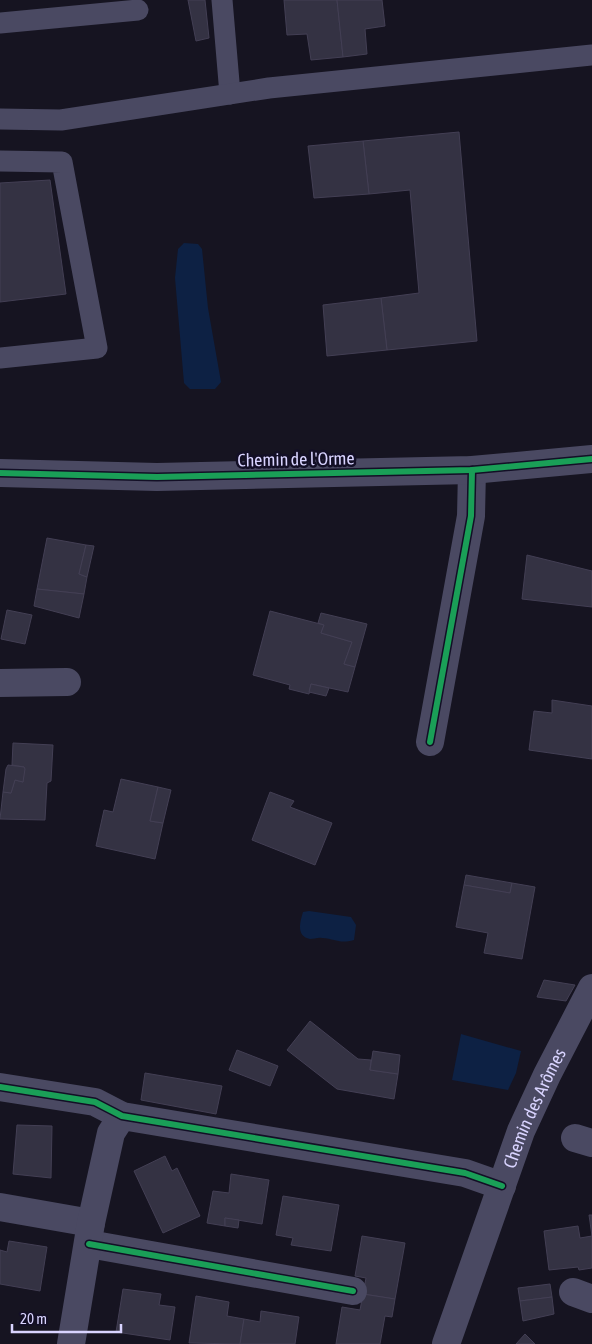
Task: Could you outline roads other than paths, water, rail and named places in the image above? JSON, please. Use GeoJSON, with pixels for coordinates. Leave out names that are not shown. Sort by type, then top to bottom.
{"type":"FeatureCollection","features":[{"type":"Feature","properties":{"kind":"street","name":"Chemin de l'Orme"},"geometry":{"type":"LineString","coordinates":[[0,473],[156,477],[472,470],[592,459]]}},
{"type":"Feature","properties":{"kind":"street"},"geometry":{"type":"LineString","coordinates":[[430,742],[471,516],[472,470]]}},
{"type":"Feature","properties":{"kind":"street"},"geometry":{"type":"LineString","coordinates":[[0,683],[67,682]]}},
{"type":"Feature","properties":{"kind":"street","name":"Chemin des Arômes"},"geometry":{"type":"LineString","coordinates":[[446,1344],[522,1131],[592,988]]}},
{"type":"Feature","properties":{"kind":"street"},"geometry":{"type":"LineString","coordinates":[[0,1087],[96,1102],[122,1116],[465,1173],[502,1186]]}},
{"type":"Feature","properties":{"kind":"street"},"geometry":{"type":"LineString","coordinates":[[71,1344],[90,1234],[111,1132],[122,1116]]}},
{"type":"Feature","properties":{"kind":"street"},"geometry":{"type":"LineString","coordinates":[[0,1207],[90,1234],[353,1291]]}},
{"type":"Feature","properties":{"kind":"lane"},"geometry":{"type":"LineString","coordinates":[[222,0],[230,94]]}},
{"type":"Feature","properties":{"kind":"lane"},"geometry":{"type":"LineString","coordinates":[[0,23],[138,10]]}},
{"type":"Feature","properties":{"kind":"lane"},"geometry":{"type":"LineString","coordinates":[[0,119],[61,120],[230,94],[592,55]]}},
{"type":"Feature","properties":{"kind":"lane"},"geometry":{"type":"LineString","coordinates":[[0,161],[62,162],[97,348],[0,358]]}},
{"type":"Feature","properties":{"kind":"water"},"geometry":{"type":"Polygon","coordinates":[[[184,243],[198,244],[202,249],[208,308],[221,382],[215,389],[190,389],[184,383],[175,278],[178,249],[184,243]]]}},
{"type":"Feature","properties":{"kind":"water"},"geometry":{"type":"Polygon","coordinates":[[[309,911],[351,917],[356,925],[354,940],[341,941],[320,938],[310,939],[306,937],[301,932],[300,924],[303,912],[309,911]]]}},
{"type":"Feature","properties":{"kind":"water"},"geometry":{"type":"Polygon","coordinates":[[[461,1034],[521,1051],[516,1073],[508,1090],[452,1080],[461,1034]]]}}]}
